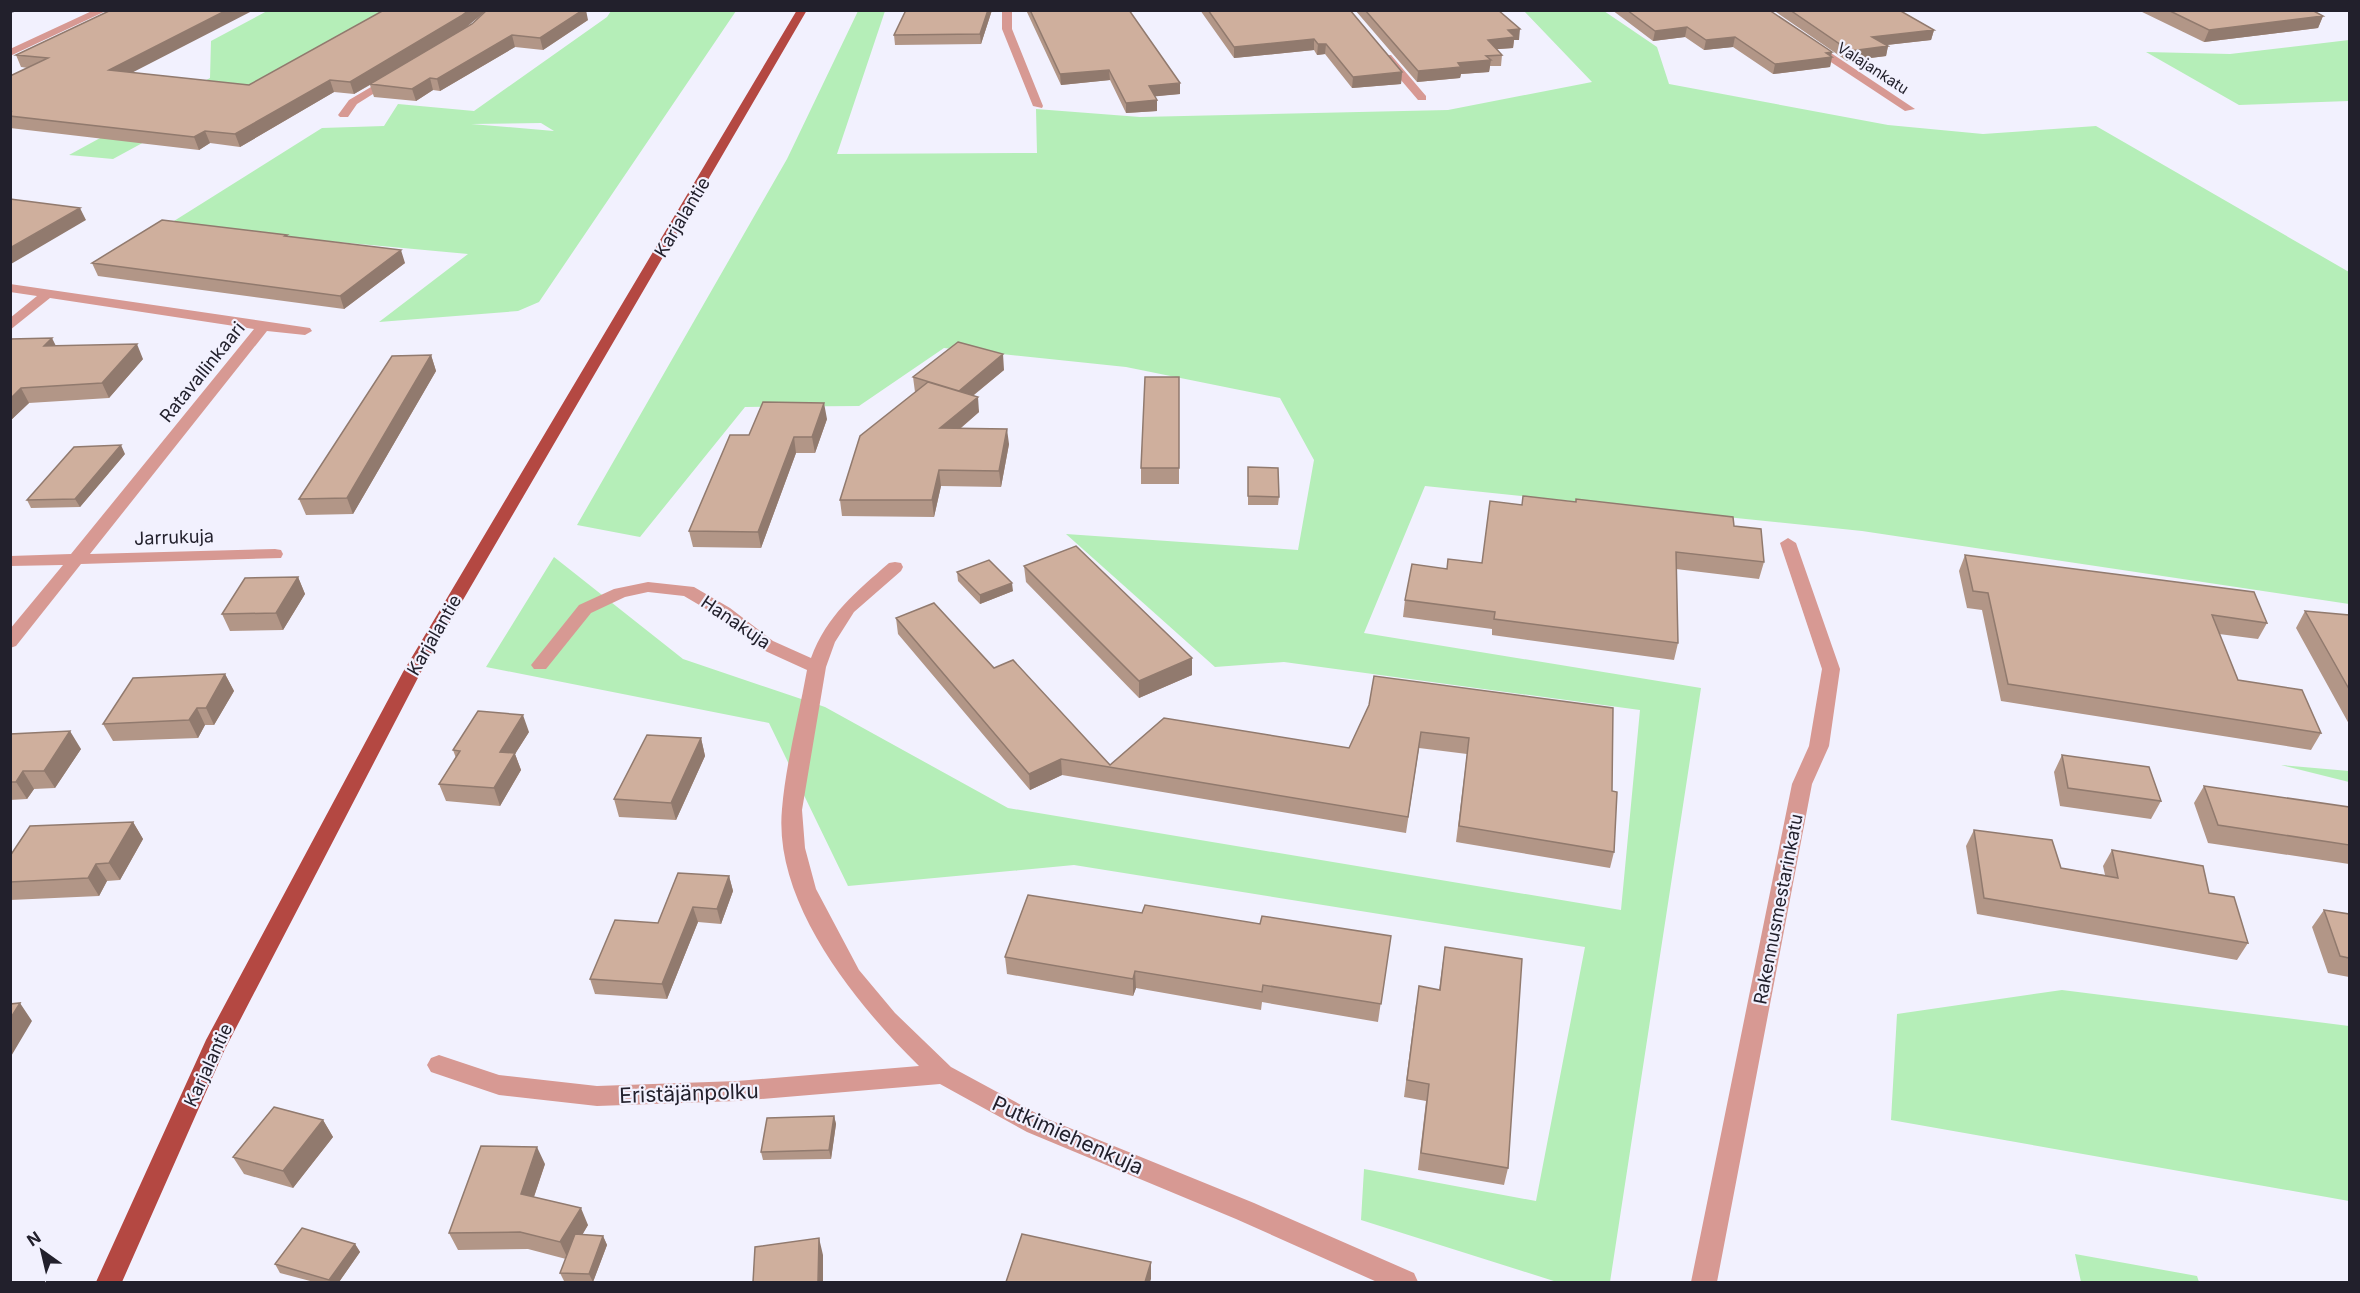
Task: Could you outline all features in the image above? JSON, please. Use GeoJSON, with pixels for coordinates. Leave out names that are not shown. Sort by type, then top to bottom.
{"type":"FeatureCollection","features":[{"type":"Feature","properties":{"kind":"main road","name":"Karjalantie"},"geometry":{"type":"LineString","coordinates":[[109,1282],[214,1047],[412,672],[802,10]]}},
{"type":"Feature","properties":{"kind":"street"},"geometry":{"type":"LineString","coordinates":[[10,53],[103,10]]}},
{"type":"Feature","properties":{"kind":"street"},"geometry":{"type":"LineString","coordinates":[[1007,10],[1007,29],[1038,106]]}},
{"type":"Feature","properties":{"kind":"street","name":"Valajankatu"},"geometry":{"type":"LineString","coordinates":[[1804,40],[1909,109]]}},
{"type":"Feature","properties":{"kind":"street"},"geometry":{"type":"LineString","coordinates":[[1377,45],[1422,98]]}},
{"type":"Feature","properties":{"kind":"street"},"geometry":{"type":"LineString","coordinates":[[344,115],[354,102],[402,73]]}},
{"type":"Feature","properties":{"kind":"street","name":"Ratavallinkaari"},"geometry":{"type":"LineString","coordinates":[[10,288],[264,326]]}},
{"type":"Feature","properties":{"kind":"street"},"geometry":{"type":"LineString","coordinates":[[10,327],[47,294]]}},
{"type":"Feature","properties":{"kind":"street"},"geometry":{"type":"LineString","coordinates":[[264,326],[305,331]]}},
{"type":"Feature","properties":{"kind":"street","name":"Ratavallinkaari"},"geometry":{"type":"LineString","coordinates":[[10,642],[264,326]]}},
{"type":"Feature","properties":{"kind":"street","name":"Rakennusmestarinkatu"},"geometry":{"type":"LineString","coordinates":[[1704,1282],[1802,784],[1819,746],[1831,669],[1788,543]]}},
{"type":"Feature","properties":{"kind":"street","name":"Jarrukuja"},"geometry":{"type":"LineString","coordinates":[[10,561],[275,554]]}},
{"type":"Feature","properties":{"kind":"street","name":"Putkimiehenkuja"},"geometry":{"type":"LineString","coordinates":[[895,567],[848,608],[826,642],[817,667],[792,810],[795,848],[805,889],[823,927],[851,976],[887,1020],[943,1074],[1036,1125],[1245,1211],[1405,1282]]}},
{"type":"Feature","properties":{"kind":"street","name":"Hanakuja"},"geometry":{"type":"LineString","coordinates":[[540,665],[585,609],[620,592],[648,587],[688,591],[724,612],[767,645],[817,667]]}},
{"type":"Feature","properties":{"kind":"street","name":"Eristäjänpolku"},"geometry":{"type":"LineString","coordinates":[[439,1065],[499,1085],[597,1096],[737,1091],[943,1074]]}},
{"type":"Feature","properties":{"kind":"green space"},"geometry":{"type":"Polygon","coordinates":[[[267,11],[380,11],[376,16],[113,159],[69,155],[210,78],[211,41],[267,11]]]}},
{"type":"Feature","properties":{"kind":"green space"},"geometry":{"type":"Polygon","coordinates":[[[611,11],[736,11],[539,302],[518,311],[379,322],[468,254],[166,226],[322,128],[384,126],[398,104],[474,111],[607,17],[611,11]],[[541,123],[471,124],[554,131],[541,123]]]}},
{"type":"Feature","properties":{"kind":"green space"},"geometry":{"type":"Polygon","coordinates":[[[858,11],[885,11],[837,154],[1037,153],[1036,109],[1140,117],[1448,110],[1592,82],[1524,11],[1604,11],[1657,47],[1669,84],[1888,125],[1983,134],[2096,126],[2349,272],[2349,604],[1862,531],[1425,486],[1364,633],[1701,688],[1610,1282],[1557,1282],[1361,1220],[1364,1169],[1536,1201],[1585,947],[1074,865],[848,886],[769,723],[486,667],[554,557],[683,659],[825,707],[1008,808],[1621,910],[1640,710],[1284,662],[1215,667],[1066,534],[1298,550],[1314,460],[1280,398],[1126,367],[944,348],[859,406],[745,407],[640,537],[577,525],[787,159],[858,11]]]}},
{"type":"Feature","properties":{"kind":"green space"},"geometry":{"type":"Polygon","coordinates":[[[2349,40],[2349,101],[2239,105],[2146,52],[2230,54],[2349,40]]]}},
{"type":"Feature","properties":{"kind":"green space"},"geometry":{"type":"Polygon","coordinates":[[[2281,765],[2349,771],[2349,782],[2281,765]]]}},
{"type":"Feature","properties":{"kind":"green space"},"geometry":{"type":"Polygon","coordinates":[[[2062,990],[2349,1026],[2349,1201],[1891,1120],[1897,1014],[2062,990]]]}},
{"type":"Feature","properties":{"kind":"green space"},"geometry":{"type":"Polygon","coordinates":[[[2075,1254],[2197,1276],[2199,1282],[2081,1282],[2075,1254]]]}},
{"type":"Feature","properties":{"kind":"building"},"geometry":{"type":"Polygon","coordinates":[[[111,10],[227,10],[109,70],[249,85],[384,10],[469,10],[350,82],[330,80],[235,134],[205,131],[194,137],[10,116],[12,111],[10,111],[10,76],[48,58],[16,55],[111,10]]]}},
{"type":"Feature","properties":{"kind":"building"},"geometry":{"type":"Polygon","coordinates":[[[487,10],[583,10],[540,38],[512,35],[437,79],[430,78],[412,89],[370,84],[472,24],[487,10]]]}},
{"type":"Feature","properties":{"kind":"building"},"geometry":{"type":"Polygon","coordinates":[[[906,10],[988,10],[980,34],[894,35],[906,10]]]}},
{"type":"Feature","properties":{"kind":"building"},"geometry":{"type":"Polygon","coordinates":[[[1030,10],[1129,10],[1180,83],[1149,86],[1157,100],[1126,103],[1109,70],[1060,74],[1030,10]]]}},
{"type":"Feature","properties":{"kind":"building"},"geometry":{"type":"Polygon","coordinates":[[[1208,10],[1350,10],[1402,72],[1353,77],[1326,44],[1318,44],[1314,39],[1234,47],[1208,10]]]}},
{"type":"Feature","properties":{"kind":"building"},"geometry":{"type":"Polygon","coordinates":[[[1365,10],[1498,10],[1520,29],[1508,30],[1515,37],[1488,40],[1502,55],[1486,56],[1491,60],[1458,63],[1461,67],[1418,71],[1365,10]]]}},
{"type":"Feature","properties":{"kind":"building"},"geometry":{"type":"Polygon","coordinates":[[[1627,10],[1769,10],[1832,52],[1826,53],[1832,57],[1775,64],[1735,37],[1706,40],[1687,27],[1655,31],[1627,10]]]}},
{"type":"Feature","properties":{"kind":"building"},"geometry":{"type":"Polygon","coordinates":[[[1790,10],[1899,10],[1934,30],[1872,37],[1888,46],[1850,51],[1790,10]]]}},
{"type":"Feature","properties":{"kind":"building"},"geometry":{"type":"Polygon","coordinates":[[[2168,10],[2312,10],[2323,16],[2209,30],[2168,10]]]}},
{"type":"Feature","properties":{"kind":"building"},"geometry":{"type":"Polygon","coordinates":[[[10,199],[80,208],[10,248],[10,199]]]}},
{"type":"Feature","properties":{"kind":"building"},"geometry":{"type":"Polygon","coordinates":[[[162,220],[401,250],[340,296],[92,263],[162,220]]]}},
{"type":"Feature","properties":{"kind":"building"},"geometry":{"type":"Polygon","coordinates":[[[52,338],[44,346],[137,344],[102,383],[21,388],[10,399],[10,339],[52,338]]]}},
{"type":"Feature","properties":{"kind":"building"},"geometry":{"type":"Polygon","coordinates":[[[958,342],[1003,354],[959,391],[913,377],[958,342]]]}},
{"type":"Feature","properties":{"kind":"building"},"geometry":{"type":"Polygon","coordinates":[[[431,355],[347,498],[299,499],[392,356],[431,355]]]}},
{"type":"Feature","properties":{"kind":"building"},"geometry":{"type":"Polygon","coordinates":[[[1145,377],[1179,377],[1179,468],[1141,468],[1145,377]]]}},
{"type":"Feature","properties":{"kind":"building"},"geometry":{"type":"Polygon","coordinates":[[[928,382],[978,397],[940,428],[1007,429],[999,471],[939,470],[932,500],[840,500],[860,436],[928,382]]]}},
{"type":"Feature","properties":{"kind":"building"},"geometry":{"type":"Polygon","coordinates":[[[763,402],[824,403],[812,437],[794,437],[758,532],[689,531],[730,435],[749,435],[763,402]]]}},
{"type":"Feature","properties":{"kind":"building"},"geometry":{"type":"Polygon","coordinates":[[[121,445],[75,499],[27,500],[74,447],[121,445]]]}},
{"type":"Feature","properties":{"kind":"building"},"geometry":{"type":"Polygon","coordinates":[[[1248,467],[1278,468],[1279,497],[1248,496],[1248,467]]]}},
{"type":"Feature","properties":{"kind":"building"},"geometry":{"type":"Polygon","coordinates":[[[1523,496],[1576,502],[1576,499],[1733,517],[1734,526],[1761,529],[1764,562],[1676,552],[1678,643],[1494,619],[1495,612],[1405,600],[1412,564],[1447,569],[1448,559],[1482,563],[1490,501],[1522,505],[1523,496]]]}},
{"type":"Feature","properties":{"kind":"building"},"geometry":{"type":"Polygon","coordinates":[[[1076,546],[1192,658],[1139,681],[1024,566],[1076,546]]]}},
{"type":"Feature","properties":{"kind":"building"},"geometry":{"type":"Polygon","coordinates":[[[1965,555],[2254,592],[2267,623],[2212,615],[2238,680],[2302,690],[2321,733],[2008,684],[1988,593],[1973,591],[1965,555]]]}},
{"type":"Feature","properties":{"kind":"building"},"geometry":{"type":"Polygon","coordinates":[[[989,560],[1012,583],[980,595],[957,572],[989,560]]]}},
{"type":"Feature","properties":{"kind":"building"},"geometry":{"type":"Polygon","coordinates":[[[298,577],[276,613],[222,614],[245,578],[298,577]]]}},
{"type":"Feature","properties":{"kind":"building"},"geometry":{"type":"Polygon","coordinates":[[[934,603],[994,668],[1013,660],[1110,765],[1164,718],[1349,748],[1369,705],[1374,676],[1613,708],[1612,791],[1617,792],[1614,852],[1459,826],[1469,738],[1421,732],[1408,817],[1061,759],[1029,774],[896,618],[934,603]]]}},
{"type":"Feature","properties":{"kind":"building"},"geometry":{"type":"Polygon","coordinates":[[[2305,611],[2349,615],[2349,689],[2305,611]]]}},
{"type":"Feature","properties":{"kind":"building"},"geometry":{"type":"Polygon","coordinates":[[[225,674],[206,708],[197,708],[189,720],[103,724],[133,678],[225,674]]]}},
{"type":"Feature","properties":{"kind":"building"},"geometry":{"type":"Polygon","coordinates":[[[478,711],[523,715],[500,752],[515,753],[494,788],[439,784],[460,751],[453,750],[478,711]]]}},
{"type":"Feature","properties":{"kind":"building"},"geometry":{"type":"Polygon","coordinates":[[[70,731],[44,771],[23,771],[16,782],[10,782],[10,734],[70,731]]]}},
{"type":"Feature","properties":{"kind":"building"},"geometry":{"type":"Polygon","coordinates":[[[647,735],[701,738],[671,803],[614,799],[647,735]]]}},
{"type":"Feature","properties":{"kind":"building"},"geometry":{"type":"Polygon","coordinates":[[[2062,755],[2149,767],[2161,801],[2068,788],[2062,755]]]}},
{"type":"Feature","properties":{"kind":"building"},"geometry":{"type":"Polygon","coordinates":[[[2204,786],[2349,807],[2349,845],[2218,825],[2204,786]]]}},
{"type":"Feature","properties":{"kind":"building"},"geometry":{"type":"Polygon","coordinates":[[[133,822],[109,863],[96,864],[88,878],[10,882],[10,856],[30,826],[133,822]]]}},
{"type":"Feature","properties":{"kind":"building"},"geometry":{"type":"Polygon","coordinates":[[[1974,830],[2052,840],[2061,868],[2118,878],[2112,850],[2203,866],[2209,893],[2234,897],[2248,943],[1984,898],[1974,830]]]}},
{"type":"Feature","properties":{"kind":"building"},"geometry":{"type":"Polygon","coordinates":[[[678,873],[729,876],[717,909],[693,907],[662,984],[590,979],[615,920],[658,923],[678,873]]]}},
{"type":"Feature","properties":{"kind":"building"},"geometry":{"type":"Polygon","coordinates":[[[1028,895],[1142,913],[1145,905],[1260,924],[1262,916],[1391,936],[1381,1004],[1263,985],[1262,992],[1135,971],[1133,979],[1005,957],[1028,895]]]}},
{"type":"Feature","properties":{"kind":"building"},"geometry":{"type":"Polygon","coordinates":[[[2324,910],[2349,914],[2349,958],[2340,956],[2324,910]]]}},
{"type":"Feature","properties":{"kind":"building"},"geometry":{"type":"Polygon","coordinates":[[[1445,947],[1522,959],[1508,1168],[1421,1153],[1429,1084],[1407,1080],[1419,986],[1440,990],[1445,947]]]}},
{"type":"Feature","properties":{"kind":"building"},"geometry":{"type":"Polygon","coordinates":[[[20,1003],[10,1019],[10,1004],[20,1003]]]}},
{"type":"Feature","properties":{"kind":"building"},"geometry":{"type":"Polygon","coordinates":[[[274,1107],[323,1120],[283,1171],[233,1157],[274,1107]]]}},
{"type":"Feature","properties":{"kind":"building"},"geometry":{"type":"Polygon","coordinates":[[[834,1116],[829,1150],[761,1152],[767,1118],[834,1116]]]}},
{"type":"Feature","properties":{"kind":"building"},"geometry":{"type":"Polygon","coordinates":[[[481,1146],[537,1147],[521,1194],[581,1208],[560,1242],[520,1232],[449,1233],[481,1146]]]}},
{"type":"Feature","properties":{"kind":"building"},"geometry":{"type":"Polygon","coordinates":[[[302,1228],[355,1244],[329,1280],[275,1264],[302,1228]]]}},
{"type":"Feature","properties":{"kind":"building"},"geometry":{"type":"Polygon","coordinates":[[[575,1234],[603,1236],[589,1274],[560,1273],[575,1234]]]}},
{"type":"Feature","properties":{"kind":"building"},"geometry":{"type":"Polygon","coordinates":[[[1022,1234],[1151,1262],[1145,1282],[1006,1282],[1022,1234]]]}},
{"type":"Feature","properties":{"kind":"building"},"geometry":{"type":"Polygon","coordinates":[[[819,1238],[818,1282],[753,1282],[755,1247],[819,1238]]]}}]}
